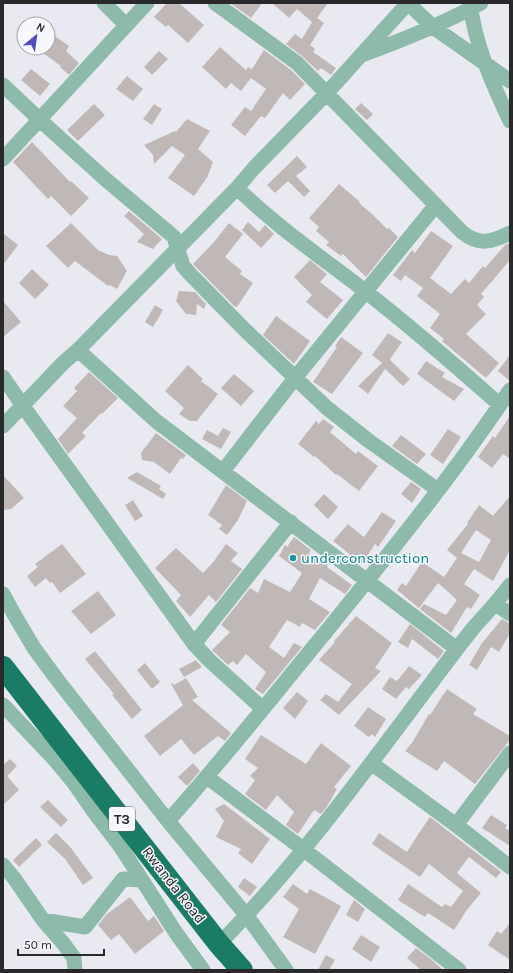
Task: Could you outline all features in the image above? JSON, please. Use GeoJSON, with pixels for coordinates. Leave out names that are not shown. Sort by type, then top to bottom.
{"type":"FeatureCollection","features":[{"type":"Feature","properties":{"kind":"highway","name":"Rwanda Road"},"geometry":{"type":"LineString","coordinates":[[3,668],[219,944],[242,970]]}},
{"type":"Feature","properties":{"kind":"street"},"geometry":{"type":"LineString","coordinates":[[104,3],[126,25]]}},
{"type":"Feature","properties":{"kind":"street"},"geometry":{"type":"LineString","coordinates":[[3,160],[147,3]]}},
{"type":"Feature","properties":{"kind":"street"},"geometry":{"type":"LineString","coordinates":[[216,3],[297,63],[469,238],[478,241],[494,240],[510,233]]}},
{"type":"Feature","properties":{"kind":"street"},"geometry":{"type":"LineString","coordinates":[[3,426],[63,363],[78,350],[237,188],[254,168],[326,94],[408,3],[433,27],[510,81]]}},
{"type":"Feature","properties":{"kind":"street"},"geometry":{"type":"LineString","coordinates":[[361,55],[396,43],[433,27],[474,5],[474,31],[486,65],[510,121]]}},
{"type":"Feature","properties":{"kind":"street"},"geometry":{"type":"LineString","coordinates":[[3,85],[104,178],[174,237],[183,266],[191,275],[327,408],[369,441],[438,490]]}},
{"type":"Feature","properties":{"kind":"street"},"geometry":{"type":"LineString","coordinates":[[237,188],[274,221],[365,291],[451,362],[500,405]]}},
{"type":"Feature","properties":{"kind":"street"},"geometry":{"type":"LineString","coordinates":[[223,471],[295,378],[436,205]]}},
{"type":"Feature","properties":{"kind":"street"},"geometry":{"type":"LineString","coordinates":[[78,350],[156,421],[368,580],[457,649]]}},
{"type":"Feature","properties":{"kind":"street"},"geometry":{"type":"LineString","coordinates":[[3,377],[194,644],[209,660],[263,709]]}},
{"type":"Feature","properties":{"kind":"street"},"geometry":{"type":"LineString","coordinates":[[168,821],[207,777],[368,580],[438,490],[510,390]]}},
{"type":"Feature","properties":{"kind":"street"},"geometry":{"type":"LineString","coordinates":[[194,644],[291,522]]}},
{"type":"Feature","properties":{"kind":"street"},"geometry":{"type":"LineString","coordinates":[[219,944],[247,916],[303,849],[371,763],[474,627],[496,604],[510,585]]}},
{"type":"Feature","properties":{"kind":"street"},"geometry":{"type":"LineString","coordinates":[[3,594],[34,648],[56,678],[168,821],[247,916],[286,970]]}},
{"type":"Feature","properties":{"kind":"street"},"geometry":{"type":"LineString","coordinates":[[496,604],[510,614]]}},
{"type":"Feature","properties":{"kind":"street"},"geometry":{"type":"LineString","coordinates":[[3,705],[36,739],[69,777],[142,880],[176,933],[203,970]]}},
{"type":"Feature","properties":{"kind":"street"},"geometry":{"type":"LineString","coordinates":[[456,825],[510,753]]}},
{"type":"Feature","properties":{"kind":"street"},"geometry":{"type":"LineString","coordinates":[[371,763],[456,825],[510,867]]}},
{"type":"Feature","properties":{"kind":"street"},"geometry":{"type":"LineString","coordinates":[[207,777],[303,849],[459,970]]}},
{"type":"Feature","properties":{"kind":"street"},"geometry":{"type":"LineString","coordinates":[[3,865],[14,878],[43,920],[74,958],[75,970]]}},
{"type":"Feature","properties":{"kind":"street"},"geometry":{"type":"LineString","coordinates":[[43,920],[84,927],[123,880],[142,880]]}},
{"type":"Feature","properties":{"kind":"building"},"geometry":{"type":"Polygon","coordinates":[[[167,3],[179,3],[204,25],[188,43],[168,25],[166,27],[154,17],[167,3]]]}},
{"type":"Feature","properties":{"kind":"building"},"geometry":{"type":"Polygon","coordinates":[[[230,3],[262,3],[251,18],[230,3]]]}},
{"type":"Feature","properties":{"kind":"building"},"geometry":{"type":"Polygon","coordinates":[[[272,3],[328,3],[317,18],[324,23],[310,45],[315,49],[313,52],[336,68],[331,75],[321,68],[318,71],[286,44],[295,34],[302,39],[312,22],[297,9],[289,18],[272,3]]]}},
{"type":"Feature","properties":{"kind":"building"},"geometry":{"type":"Polygon","coordinates":[[[56,37],[69,46],[66,51],[79,63],[69,75],[60,67],[61,66],[47,56],[56,56],[56,37]]]}},
{"type":"Feature","properties":{"kind":"building"},"geometry":{"type":"Polygon","coordinates":[[[220,47],[246,70],[248,67],[252,69],[264,50],[291,70],[305,84],[290,100],[283,93],[265,118],[261,116],[245,136],[231,125],[245,107],[251,111],[266,89],[251,78],[241,91],[231,83],[226,89],[202,67],[220,47]]]}},
{"type":"Feature","properties":{"kind":"building"},"geometry":{"type":"Polygon","coordinates":[[[159,51],[168,59],[152,75],[144,67],[159,51]]]}},
{"type":"Feature","properties":{"kind":"building"},"geometry":{"type":"Polygon","coordinates":[[[31,69],[50,84],[40,96],[21,80],[31,69]]]}},
{"type":"Feature","properties":{"kind":"building"},"geometry":{"type":"Polygon","coordinates":[[[127,76],[143,89],[133,101],[116,89],[127,76]]]}},
{"type":"Feature","properties":{"kind":"building"},"geometry":{"type":"Polygon","coordinates":[[[361,103],[373,114],[367,120],[355,109],[361,103]]]}},
{"type":"Feature","properties":{"kind":"building"},"geometry":{"type":"Polygon","coordinates":[[[94,104],[105,115],[78,141],[67,130],[94,104]]]}},
{"type":"Feature","properties":{"kind":"building"},"geometry":{"type":"Polygon","coordinates":[[[154,104],[162,109],[152,125],[143,119],[154,104]]]}},
{"type":"Feature","properties":{"kind":"building"},"geometry":{"type":"Polygon","coordinates":[[[187,119],[210,131],[198,149],[213,162],[208,176],[194,196],[168,178],[185,155],[172,146],[154,164],[153,155],[144,145],[175,131],[176,132],[187,119]]]}},
{"type":"Feature","properties":{"kind":"building"},"geometry":{"type":"Polygon","coordinates":[[[32,142],[70,182],[71,181],[89,198],[71,216],[51,196],[48,199],[13,162],[32,142]]]}},
{"type":"Feature","properties":{"kind":"building"},"geometry":{"type":"Polygon","coordinates":[[[297,156],[307,167],[296,176],[310,191],[304,197],[288,181],[275,193],[267,185],[297,156]]]}},
{"type":"Feature","properties":{"kind":"building"},"geometry":{"type":"Polygon","coordinates":[[[339,184],[360,202],[359,203],[387,229],[389,228],[398,237],[366,277],[343,254],[341,256],[326,245],[329,242],[316,231],[319,227],[309,218],[339,184]]]}},
{"type":"Feature","properties":{"kind":"building"},"geometry":{"type":"Polygon","coordinates":[[[129,211],[162,239],[153,249],[137,242],[144,234],[124,216],[129,211]]]}},
{"type":"Feature","properties":{"kind":"building"},"geometry":{"type":"Polygon","coordinates":[[[248,222],[259,232],[265,225],[274,234],[261,248],[242,230],[248,222]]]}},
{"type":"Feature","properties":{"kind":"building"},"geometry":{"type":"Polygon","coordinates":[[[71,223],[98,250],[109,255],[117,256],[127,271],[117,289],[110,285],[108,286],[75,261],[68,268],[46,246],[71,223]]]}},
{"type":"Feature","properties":{"kind":"building"},"geometry":{"type":"Polygon","coordinates":[[[229,223],[243,234],[225,257],[242,271],[240,274],[253,283],[237,307],[234,306],[193,264],[214,242],[229,223]]]}},
{"type":"Feature","properties":{"kind":"building"},"geometry":{"type":"Polygon","coordinates":[[[431,231],[453,246],[430,278],[451,294],[465,279],[469,283],[483,266],[485,268],[505,245],[510,243],[510,260],[481,294],[484,297],[477,305],[486,314],[466,334],[499,363],[486,378],[442,341],[444,339],[430,328],[440,314],[417,296],[423,288],[405,275],[401,281],[393,275],[412,250],[415,253],[431,231]]]}},
{"type":"Feature","properties":{"kind":"building"},"geometry":{"type":"Polygon","coordinates":[[[3,233],[18,245],[3,265],[3,233]]]}},
{"type":"Feature","properties":{"kind":"building"},"geometry":{"type":"Polygon","coordinates":[[[310,260],[327,274],[320,282],[343,300],[327,319],[306,302],[312,295],[294,277],[310,260]]]}},
{"type":"Feature","properties":{"kind":"building"},"geometry":{"type":"Polygon","coordinates":[[[32,269],[49,285],[35,299],[19,283],[32,269]]]}},
{"type":"Feature","properties":{"kind":"building"},"geometry":{"type":"Polygon","coordinates":[[[179,291],[195,292],[206,304],[204,309],[197,304],[196,315],[186,314],[176,301],[179,291]]]}},
{"type":"Feature","properties":{"kind":"building"},"geometry":{"type":"Polygon","coordinates":[[[3,301],[21,322],[3,337],[3,301]]]}},
{"type":"Feature","properties":{"kind":"building"},"geometry":{"type":"Polygon","coordinates":[[[155,305],[163,310],[153,327],[145,322],[155,305]]]}},
{"type":"Feature","properties":{"kind":"building"},"geometry":{"type":"Polygon","coordinates":[[[276,316],[310,341],[294,364],[263,335],[276,316]]]}},
{"type":"Feature","properties":{"kind":"building"},"geometry":{"type":"Polygon","coordinates":[[[388,333],[402,342],[390,359],[410,379],[403,386],[385,369],[368,394],[358,386],[382,363],[372,355],[388,333]]]}},
{"type":"Feature","properties":{"kind":"building"},"geometry":{"type":"Polygon","coordinates":[[[341,337],[363,353],[332,394],[313,382],[337,347],[335,346],[341,337]]]}},
{"type":"Feature","properties":{"kind":"building"},"geometry":{"type":"Polygon","coordinates":[[[510,355],[510,381],[498,371],[510,355]]]}},
{"type":"Feature","properties":{"kind":"building"},"geometry":{"type":"Polygon","coordinates":[[[426,361],[445,373],[442,377],[464,389],[454,401],[417,374],[426,361]]]}},
{"type":"Feature","properties":{"kind":"building"},"geometry":{"type":"Polygon","coordinates":[[[188,365],[203,379],[201,381],[218,394],[197,421],[190,421],[179,414],[184,408],[165,391],[188,365]]]}},
{"type":"Feature","properties":{"kind":"building"},"geometry":{"type":"Polygon","coordinates":[[[89,372],[118,398],[82,433],[86,436],[68,454],[58,439],[77,418],[63,406],[77,391],[74,388],[89,372]]]}},
{"type":"Feature","properties":{"kind":"building"},"geometry":{"type":"Polygon","coordinates":[[[234,374],[254,391],[241,406],[221,388],[234,374]]]}},
{"type":"Feature","properties":{"kind":"building"},"geometry":{"type":"Polygon","coordinates":[[[510,416],[510,459],[503,454],[492,468],[478,457],[493,436],[495,438],[510,416]]]}},
{"type":"Feature","properties":{"kind":"building"},"geometry":{"type":"Polygon","coordinates":[[[323,419],[334,427],[330,432],[356,454],[358,451],[378,466],[359,491],[337,474],[336,475],[315,456],[314,457],[298,444],[316,421],[319,424],[323,419]]]}},
{"type":"Feature","properties":{"kind":"building"},"geometry":{"type":"Polygon","coordinates":[[[223,428],[231,432],[221,449],[202,439],[207,430],[218,436],[223,428]]]}},
{"type":"Feature","properties":{"kind":"building"},"geometry":{"type":"Polygon","coordinates":[[[448,429],[461,437],[443,464],[430,455],[448,429]]]}},
{"type":"Feature","properties":{"kind":"building"},"geometry":{"type":"Polygon","coordinates":[[[156,433],[186,455],[183,459],[181,458],[170,474],[154,462],[142,460],[141,453],[156,433]]]}},
{"type":"Feature","properties":{"kind":"building"},"geometry":{"type":"Polygon","coordinates":[[[401,435],[426,454],[417,464],[392,446],[401,435]]]}},
{"type":"Feature","properties":{"kind":"building"},"geometry":{"type":"Polygon","coordinates":[[[137,472],[161,486],[159,489],[166,494],[163,499],[127,478],[137,472]]]}},
{"type":"Feature","properties":{"kind":"building"},"geometry":{"type":"Polygon","coordinates":[[[3,475],[24,498],[11,509],[3,510],[3,475]]]}},
{"type":"Feature","properties":{"kind":"building"},"geometry":{"type":"Polygon","coordinates":[[[411,482],[421,489],[412,503],[401,494],[411,482]]]}},
{"type":"Feature","properties":{"kind":"building"},"geometry":{"type":"Polygon","coordinates":[[[226,485],[247,501],[238,520],[227,535],[219,529],[222,525],[208,515],[226,485]]]}},
{"type":"Feature","properties":{"kind":"building"},"geometry":{"type":"Polygon","coordinates":[[[324,494],[338,507],[328,519],[314,505],[324,494]]]}},
{"type":"Feature","properties":{"kind":"building"},"geometry":{"type":"Polygon","coordinates":[[[510,496],[510,550],[493,581],[474,569],[464,584],[480,595],[471,609],[467,607],[451,633],[420,609],[424,604],[446,615],[457,600],[438,583],[419,608],[397,590],[402,583],[406,586],[422,562],[444,577],[457,558],[447,550],[468,524],[467,523],[479,505],[493,516],[510,496]],[[476,530],[461,553],[479,562],[491,540],[476,530]]]}},
{"type":"Feature","properties":{"kind":"building"},"geometry":{"type":"Polygon","coordinates":[[[133,500],[143,516],[135,521],[125,505],[133,500]]]}},
{"type":"Feature","properties":{"kind":"building"},"geometry":{"type":"Polygon","coordinates":[[[382,512],[396,521],[378,547],[375,544],[362,564],[333,541],[348,524],[364,537],[382,512]]]}},
{"type":"Feature","properties":{"kind":"building"},"geometry":{"type":"Polygon","coordinates":[[[294,537],[311,550],[309,554],[328,565],[327,567],[352,585],[345,594],[320,578],[309,599],[330,612],[315,630],[302,623],[300,627],[287,620],[269,647],[284,658],[294,643],[302,647],[263,694],[255,689],[266,672],[246,654],[237,665],[233,661],[228,665],[212,650],[230,632],[221,625],[250,588],[258,593],[264,579],[290,592],[302,573],[279,556],[285,545],[287,547],[294,537]]]}},
{"type":"Feature","properties":{"kind":"building"},"geometry":{"type":"Polygon","coordinates":[[[62,544],[86,574],[60,593],[52,582],[50,583],[46,578],[35,587],[27,576],[38,567],[35,564],[62,544]]]}},
{"type":"Feature","properties":{"kind":"building"},"geometry":{"type":"Polygon","coordinates":[[[226,544],[238,553],[231,561],[242,569],[216,602],[209,595],[190,617],[176,601],[181,595],[155,568],[176,548],[203,573],[226,544]]]}},
{"type":"Feature","properties":{"kind":"building"},"geometry":{"type":"Polygon","coordinates":[[[98,591],[116,615],[91,634],[71,611],[98,591]]]}},
{"type":"Feature","properties":{"kind":"building"},"geometry":{"type":"Polygon","coordinates":[[[356,616],[392,643],[375,668],[381,671],[339,715],[320,700],[326,694],[338,702],[352,684],[319,660],[356,616]]]}},
{"type":"Feature","properties":{"kind":"building"},"geometry":{"type":"Polygon","coordinates":[[[502,619],[510,624],[510,633],[499,652],[491,647],[477,670],[469,665],[482,643],[502,619]]]}},
{"type":"Feature","properties":{"kind":"building"},"geometry":{"type":"Polygon","coordinates":[[[410,624],[444,651],[438,659],[412,639],[408,648],[398,642],[410,624]]]}},
{"type":"Feature","properties":{"kind":"building"},"geometry":{"type":"Polygon","coordinates":[[[95,651],[142,710],[132,719],[112,695],[114,694],[85,659],[95,651]]]}},
{"type":"Feature","properties":{"kind":"building"},"geometry":{"type":"Polygon","coordinates":[[[196,660],[202,667],[184,677],[179,669],[196,660]]]}},
{"type":"Feature","properties":{"kind":"building"},"geometry":{"type":"Polygon","coordinates":[[[145,663],[160,682],[152,689],[137,670],[145,663]]]}},
{"type":"Feature","properties":{"kind":"building"},"geometry":{"type":"Polygon","coordinates":[[[409,666],[422,675],[409,689],[406,687],[396,699],[382,689],[390,677],[397,681],[409,666]]]}},
{"type":"Feature","properties":{"kind":"building"},"geometry":{"type":"Polygon","coordinates":[[[186,678],[198,697],[192,700],[231,733],[225,741],[218,736],[194,755],[181,739],[160,756],[144,736],[183,705],[171,684],[172,683],[174,685],[186,678]]]}},
{"type":"Feature","properties":{"kind":"building"},"geometry":{"type":"Polygon","coordinates":[[[447,689],[477,709],[473,714],[510,736],[510,739],[506,745],[475,784],[444,761],[437,771],[405,751],[412,743],[429,714],[430,715],[447,689]]]}},
{"type":"Feature","properties":{"kind":"building"},"geometry":{"type":"Polygon","coordinates":[[[297,692],[308,701],[295,719],[283,708],[297,692]]]}},
{"type":"Feature","properties":{"kind":"building"},"geometry":{"type":"Polygon","coordinates":[[[368,707],[386,719],[375,737],[372,734],[369,737],[354,726],[368,707]]]}},
{"type":"Feature","properties":{"kind":"building"},"geometry":{"type":"Polygon","coordinates":[[[261,735],[306,764],[321,743],[351,766],[334,787],[337,789],[326,808],[321,814],[314,810],[298,834],[286,825],[294,812],[277,795],[266,810],[245,794],[255,780],[250,776],[258,768],[245,759],[261,735]]]}},
{"type":"Feature","properties":{"kind":"building"},"geometry":{"type":"Polygon","coordinates":[[[10,759],[17,766],[7,776],[19,790],[3,805],[3,765],[10,759]]]}},
{"type":"Feature","properties":{"kind":"building"},"geometry":{"type":"Polygon","coordinates":[[[193,763],[200,771],[187,786],[178,777],[193,763]]]}},
{"type":"Feature","properties":{"kind":"building"},"geometry":{"type":"Polygon","coordinates":[[[48,800],[68,820],[61,827],[40,807],[48,800]]]}},
{"type":"Feature","properties":{"kind":"building"},"geometry":{"type":"Polygon","coordinates":[[[224,804],[270,839],[252,864],[238,853],[241,849],[216,837],[224,821],[215,809],[224,804]]]}},
{"type":"Feature","properties":{"kind":"building"},"geometry":{"type":"Polygon","coordinates":[[[491,815],[507,825],[505,828],[510,831],[510,846],[482,828],[491,815]]]}},
{"type":"Feature","properties":{"kind":"building"},"geometry":{"type":"Polygon","coordinates":[[[430,817],[501,872],[496,878],[469,857],[457,873],[481,893],[466,911],[454,930],[428,913],[425,917],[398,900],[408,884],[442,907],[445,904],[451,907],[463,891],[429,864],[420,877],[372,844],[379,833],[407,852],[430,817]]]}},
{"type":"Feature","properties":{"kind":"building"},"geometry":{"type":"Polygon","coordinates":[[[56,833],[71,848],[93,878],[83,885],[65,859],[47,842],[56,833]]]}},
{"type":"Feature","properties":{"kind":"building"},"geometry":{"type":"Polygon","coordinates":[[[36,838],[42,845],[19,867],[13,860],[36,838]]]}},
{"type":"Feature","properties":{"kind":"building"},"geometry":{"type":"Polygon","coordinates":[[[244,878],[257,887],[250,896],[238,887],[244,878]]]}},
{"type":"Feature","properties":{"kind":"building"},"geometry":{"type":"Polygon","coordinates":[[[293,884],[307,894],[310,889],[341,906],[315,954],[283,937],[299,909],[283,897],[293,884]]]}},
{"type":"Feature","properties":{"kind":"building"},"geometry":{"type":"Polygon","coordinates":[[[130,897],[148,921],[154,916],[164,931],[135,954],[119,934],[111,940],[98,925],[107,914],[130,897]]]}},
{"type":"Feature","properties":{"kind":"building"},"geometry":{"type":"Polygon","coordinates":[[[354,900],[365,909],[358,922],[346,915],[354,900]]]}},
{"type":"Feature","properties":{"kind":"building"},"geometry":{"type":"Polygon","coordinates":[[[510,923],[510,960],[488,945],[497,931],[501,934],[510,923]]]}},
{"type":"Feature","properties":{"kind":"building"},"geometry":{"type":"Polygon","coordinates":[[[361,935],[380,947],[371,962],[352,949],[361,935]]]}},
{"type":"Feature","properties":{"kind":"building"},"geometry":{"type":"Polygon","coordinates":[[[416,948],[443,970],[421,970],[407,958],[416,948]]]}},
{"type":"Feature","properties":{"kind":"building"},"geometry":{"type":"Polygon","coordinates":[[[326,955],[335,960],[329,970],[318,970],[326,955]]]}},
{"type":"Feature","properties":{"kind":"place","name":"underconstruction"},"geometry":{"type":"Point","coordinates":[293,558]}}]}
